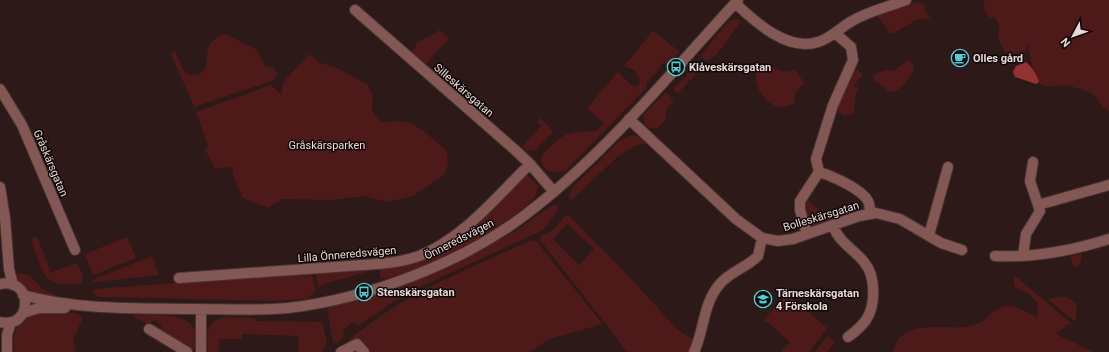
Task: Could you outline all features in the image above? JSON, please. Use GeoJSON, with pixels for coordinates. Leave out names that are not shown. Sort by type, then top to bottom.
{"type":"FeatureCollection","features":[{"type":"Feature","properties":{"kind":"street"},"geometry":{"type":"LineString","coordinates":[[737,2],[761,24],[784,39],[796,43],[818,42],[835,33],[852,21],[886,6],[906,0]]}},
{"type":"Feature","properties":{"kind":"street","name":"Önneredsvägen"},"geometry":{"type":"LineString","coordinates":[[23,313],[39,308],[101,306],[255,310],[298,307],[334,300],[392,283],[441,264],[491,237],[520,219],[554,192],[595,154],[737,2]]}},
{"type":"Feature","properties":{"kind":"street","name":"Silleskärsgatan"},"geometry":{"type":"LineString","coordinates":[[355,10],[530,164],[554,192]]}},
{"type":"Feature","properties":{"kind":"street"},"geometry":{"type":"LineString","coordinates":[[807,234],[800,210],[800,201],[819,172],[816,159],[833,105],[852,60],[851,46],[835,33]]}},
{"type":"Feature","properties":{"kind":"street","name":"Gråskärsgatan"},"geometry":{"type":"LineString","coordinates":[[0,89],[22,125],[75,250]]}},
{"type":"Feature","properties":{"kind":"street"},"geometry":{"type":"LineString","coordinates":[[628,119],[736,219],[762,238],[758,256],[732,274],[717,287],[706,311],[698,350]]}},
{"type":"Feature","properties":{"kind":"street"},"geometry":{"type":"LineString","coordinates":[[1023,256],[1026,234],[1039,215],[1038,205],[1030,181],[1033,162]]}},
{"type":"Feature","properties":{"kind":"street","name":"Lilla Önneredsvägen"},"geometry":{"type":"LineString","coordinates":[[179,278],[404,261],[433,250],[459,233],[530,164]]}},
{"type":"Feature","properties":{"kind":"street"},"geometry":{"type":"LineString","coordinates":[[929,236],[948,167]]}},
{"type":"Feature","properties":{"kind":"street"},"geometry":{"type":"LineString","coordinates":[[819,172],[837,178],[865,197],[870,204],[870,214]]}},
{"type":"Feature","properties":{"kind":"street"},"geometry":{"type":"LineString","coordinates":[[1038,205],[1109,185]]}},
{"type":"Feature","properties":{"kind":"street"},"geometry":{"type":"LineString","coordinates":[[0,187],[5,218],[9,269],[13,285]]}},
{"type":"Feature","properties":{"kind":"street","name":"Bolleskärsgatan"},"geometry":{"type":"LineString","coordinates":[[762,238],[785,240],[870,214],[893,216],[951,247],[962,250]]}},
{"type":"Feature","properties":{"kind":"street"},"geometry":{"type":"LineString","coordinates":[[833,225],[841,240],[864,261],[872,279],[870,314],[863,324],[848,337]]}},
{"type":"Feature","properties":{"kind":"street"},"geometry":{"type":"LineString","coordinates":[[995,256],[1023,256],[1063,252],[1109,239]]}},
{"type":"Feature","properties":{"kind":"street"},"geometry":{"type":"LineString","coordinates":[[0,284],[13,285],[18,288],[23,295],[26,304],[23,313],[11,322],[7,335],[7,352]]}},
{"type":"Feature","properties":{"kind":"street","name":"Önneredsvägen"},"geometry":{"type":"LineString","coordinates":[[23,295],[50,301],[101,306]]}},
{"type":"Feature","properties":{"kind":"street"},"geometry":{"type":"LineString","coordinates":[[201,309],[201,352]]}},
{"type":"Feature","properties":{"kind":"street"},"geometry":{"type":"LineString","coordinates":[[0,322],[11,322]]}},
{"type":"Feature","properties":{"kind":"street"},"geometry":{"type":"LineString","coordinates":[[149,329],[187,352]]}},
{"type":"Feature","properties":{"kind":"street"},"geometry":{"type":"LineString","coordinates":[[341,352],[357,344],[364,352]]}},
{"type":"Feature","properties":{"kind":"green space"},"geometry":{"type":"Polygon","coordinates":[[[985,0],[1109,0],[1109,111],[1103,107],[1094,95],[1087,91],[1062,85],[1047,86],[1039,82],[1032,65],[1027,44],[1026,50],[1019,55],[1005,52],[998,39],[998,24],[994,17],[991,18],[987,14],[984,7],[985,0]]]}},
{"type":"Feature","properties":{"kind":"green space"},"geometry":{"type":"Polygon","coordinates":[[[917,2],[924,5],[925,11],[928,13],[930,18],[916,20],[894,33],[890,33],[878,17],[878,13],[917,2]]]}},
{"type":"Feature","properties":{"kind":"green space"},"geometry":{"type":"Polygon","coordinates":[[[738,19],[741,21],[715,56],[705,60],[700,56],[727,23],[738,19]]]}},
{"type":"Feature","properties":{"kind":"green space"},"geometry":{"type":"Polygon","coordinates":[[[440,30],[449,38],[426,64],[412,52],[417,43],[440,30]]]}},
{"type":"Feature","properties":{"kind":"green space"},"geometry":{"type":"Polygon","coordinates":[[[653,31],[680,52],[667,64],[662,63],[659,69],[646,84],[647,87],[566,170],[552,172],[546,169],[541,164],[542,155],[561,138],[572,133],[597,131],[604,123],[587,108],[618,72],[635,88],[640,83],[635,72],[624,66],[653,31]]]}},
{"type":"Feature","properties":{"kind":"green space"},"geometry":{"type":"Polygon","coordinates":[[[223,34],[228,35],[257,50],[265,66],[273,68],[277,73],[275,79],[194,107],[171,54],[175,51],[183,70],[189,75],[200,74],[205,69],[210,44],[223,34]]]}},
{"type":"Feature","properties":{"kind":"green space","name":"Gråskärsparken"},"geometry":{"type":"Polygon","coordinates":[[[310,54],[318,62],[335,67],[367,84],[373,96],[372,108],[374,115],[382,123],[393,121],[403,122],[418,127],[447,151],[448,164],[445,174],[413,196],[387,202],[364,196],[331,200],[282,199],[268,208],[243,198],[232,173],[235,167],[215,168],[205,150],[208,146],[196,112],[271,85],[282,95],[282,86],[285,80],[310,54]]]}},
{"type":"Feature","properties":{"kind":"green space"},"geometry":{"type":"Polygon","coordinates":[[[909,60],[914,65],[912,74],[897,90],[889,92],[873,80],[875,74],[885,70],[893,71],[909,60]]]}},
{"type":"Feature","properties":{"kind":"green space"},"geometry":{"type":"Polygon","coordinates":[[[695,62],[699,66],[700,70],[678,93],[676,93],[673,89],[687,75],[695,62]]]}},
{"type":"Feature","properties":{"kind":"green space"},"geometry":{"type":"Polygon","coordinates":[[[768,64],[784,72],[795,69],[804,83],[795,94],[794,103],[786,106],[771,104],[760,92],[756,76],[757,68],[768,64]]]}},
{"type":"Feature","properties":{"kind":"green space"},"geometry":{"type":"Polygon","coordinates":[[[857,69],[863,75],[854,85],[858,89],[855,106],[852,115],[844,116],[839,112],[837,105],[852,70],[857,69]]]}},
{"type":"Feature","properties":{"kind":"green space"},"geometry":{"type":"Polygon","coordinates":[[[665,93],[668,94],[673,100],[673,103],[666,109],[666,119],[656,129],[648,127],[645,124],[643,115],[665,93]]]}},
{"type":"Feature","properties":{"kind":"green space"},"geometry":{"type":"Polygon","coordinates":[[[540,118],[552,130],[552,133],[535,150],[527,151],[522,147],[541,126],[537,122],[540,118]]]}},
{"type":"Feature","properties":{"kind":"green space"},"geometry":{"type":"Polygon","coordinates":[[[634,135],[646,143],[634,146],[617,157],[571,201],[569,195],[573,187],[619,141],[628,136],[634,135]]]}},
{"type":"Feature","properties":{"kind":"green space"},"geometry":{"type":"Polygon","coordinates":[[[527,175],[538,185],[536,194],[523,209],[509,219],[456,251],[422,267],[381,279],[379,268],[427,256],[446,248],[458,240],[481,221],[520,178],[527,175]]]}},
{"type":"Feature","properties":{"kind":"green space"},"geometry":{"type":"Polygon","coordinates":[[[805,198],[832,221],[812,228],[809,226],[802,202],[805,198]]]}},
{"type":"Feature","properties":{"kind":"green space"},"geometry":{"type":"Polygon","coordinates":[[[553,205],[557,205],[559,209],[543,230],[418,288],[396,300],[358,326],[354,321],[343,330],[344,336],[338,343],[333,343],[327,308],[374,295],[437,272],[516,231],[553,205]]]}},
{"type":"Feature","properties":{"kind":"green space"},"geometry":{"type":"Polygon","coordinates":[[[565,216],[569,216],[622,269],[678,330],[692,339],[694,345],[691,352],[629,352],[626,350],[540,240],[541,236],[553,230],[565,216]],[[567,224],[553,239],[579,265],[594,249],[567,224]]]}},
{"type":"Feature","properties":{"kind":"green space"},"geometry":{"type":"Polygon","coordinates":[[[37,237],[51,272],[77,263],[83,275],[81,284],[68,285],[58,283],[50,280],[45,275],[31,239],[37,237]]]}},
{"type":"Feature","properties":{"kind":"green space"},"geometry":{"type":"Polygon","coordinates":[[[127,237],[136,258],[93,275],[85,254],[127,237]]]}},
{"type":"Feature","properties":{"kind":"green space"},"geometry":{"type":"Polygon","coordinates":[[[532,240],[536,241],[603,324],[549,339],[530,352],[370,352],[360,341],[341,347],[362,329],[408,299],[457,274],[532,240]]]}},
{"type":"Feature","properties":{"kind":"green space"},"geometry":{"type":"Polygon","coordinates":[[[1081,253],[1082,260],[1079,265],[1073,267],[1071,256],[1081,253]]]}},
{"type":"Feature","properties":{"kind":"green space"},"geometry":{"type":"Polygon","coordinates":[[[152,256],[159,275],[95,282],[92,280],[152,256]]]}},
{"type":"Feature","properties":{"kind":"green space"},"geometry":{"type":"Polygon","coordinates":[[[372,268],[369,271],[324,284],[319,288],[315,272],[372,268]]]}},
{"type":"Feature","properties":{"kind":"green space"},"geometry":{"type":"Polygon","coordinates":[[[15,273],[29,275],[44,290],[56,295],[53,297],[30,291],[22,284],[15,273]]]}},
{"type":"Feature","properties":{"kind":"green space"},"geometry":{"type":"Polygon","coordinates":[[[311,273],[316,291],[306,299],[273,301],[99,297],[94,294],[94,289],[311,273]]]}},
{"type":"Feature","properties":{"kind":"green space"},"geometry":{"type":"Polygon","coordinates":[[[1015,276],[1072,324],[1068,324],[1056,334],[1093,352],[893,352],[898,340],[906,333],[927,327],[964,327],[975,325],[983,321],[1001,307],[1010,306],[1018,308],[1037,318],[1038,304],[1029,294],[1015,287],[1015,276]]]}},
{"type":"Feature","properties":{"kind":"green space"},"geometry":{"type":"Polygon","coordinates":[[[789,295],[827,328],[810,352],[781,352],[790,342],[770,324],[763,320],[785,296],[789,295]]]}},
{"type":"Feature","properties":{"kind":"green space"},"geometry":{"type":"Polygon","coordinates":[[[1064,296],[1075,302],[1077,306],[1075,322],[1048,299],[1064,296]]]}},
{"type":"Feature","properties":{"kind":"green space"},"geometry":{"type":"Polygon","coordinates":[[[35,312],[76,313],[83,318],[73,340],[76,352],[14,352],[13,344],[17,328],[24,320],[35,312]]]}},
{"type":"Feature","properties":{"kind":"green space"},"geometry":{"type":"Polygon","coordinates":[[[134,315],[170,316],[187,321],[193,326],[197,334],[198,340],[194,349],[187,349],[163,333],[161,326],[155,320],[147,324],[135,318],[134,315]]]}},
{"type":"Feature","properties":{"kind":"green space"},"geometry":{"type":"Polygon","coordinates":[[[226,317],[255,318],[255,321],[322,322],[327,342],[322,352],[298,352],[299,336],[242,334],[242,339],[219,339],[219,352],[208,352],[207,340],[211,325],[214,321],[226,317]]]}},
{"type":"Feature","properties":{"kind":"green space"},"geometry":{"type":"Polygon","coordinates":[[[827,336],[835,341],[827,352],[815,352],[827,336]]]}},
{"type":"Feature","properties":{"kind":"shaded area"},"geometry":{"type":"Polygon","coordinates":[[[1026,62],[1037,77],[1039,82],[1036,84],[1015,77],[1013,72],[1016,66],[1026,62]]]}},
{"type":"Feature","properties":{"kind":"place","name":"Olles gård"},"geometry":{"type":"Point","coordinates":[960,58]}},
{"type":"Feature","properties":{"kind":"place","name":"Klåveskärsgatan"},"geometry":{"type":"Point","coordinates":[676,67]}},
{"type":"Feature","properties":{"kind":"place","name":"Stenskärsgatan"},"geometry":{"type":"Point","coordinates":[364,292]}},
{"type":"Feature","properties":{"kind":"place","name":"Tärneskärsgatan 4 Förskola"},"geometry":{"type":"Point","coordinates":[763,299]}}]}
